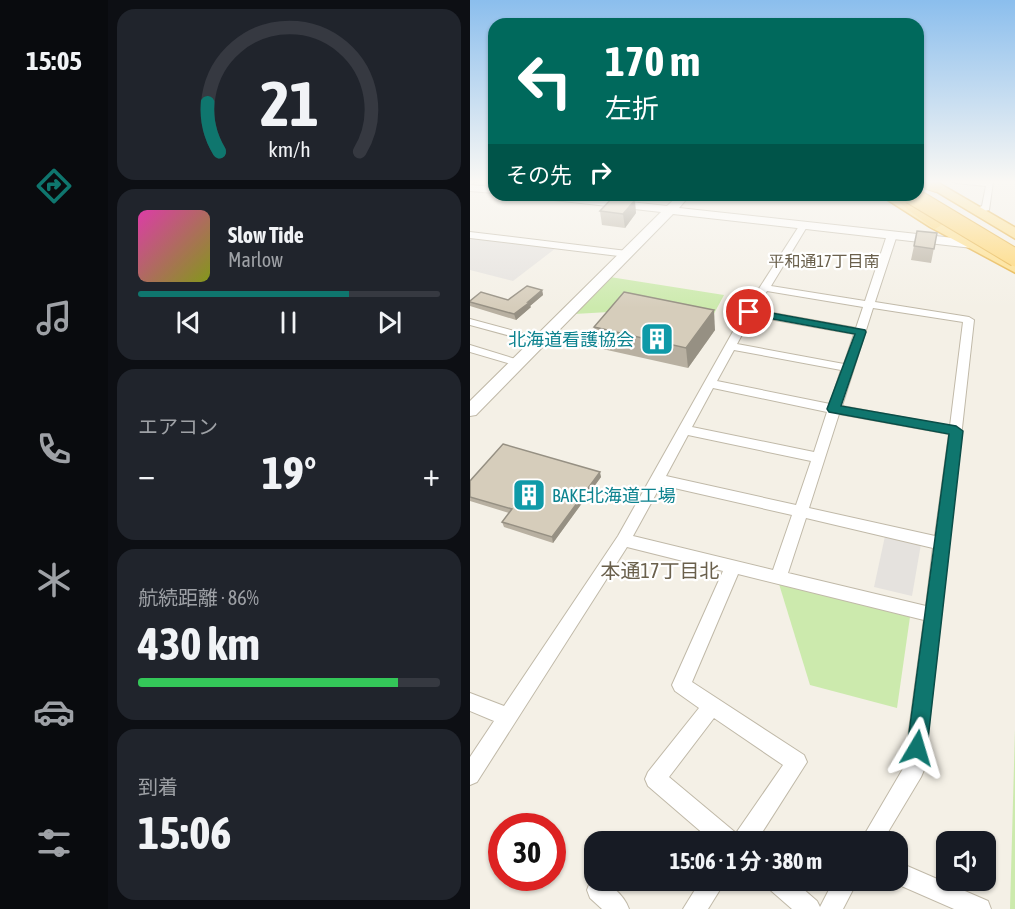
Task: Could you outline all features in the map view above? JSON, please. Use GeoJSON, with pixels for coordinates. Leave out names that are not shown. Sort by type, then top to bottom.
{"type":"FeatureCollection","features":[{"type":"Feature","properties":{"kind":"highway"},"geometry":{"type":"LineString","coordinates":[[958,223],[1016,258]]}},
{"type":"Feature","properties":{"kind":"highway"},"geometry":{"type":"LineString","coordinates":[[975,223],[1016,247]]}},
{"type":"Feature","properties":{"kind":"highway"},"geometry":{"type":"LineString","coordinates":[[997,223],[1016,235]]}},
{"type":"Feature","properties":{"kind":"highway"},"geometry":{"type":"LineString","coordinates":[[935,224],[1016,268]]}},
{"type":"Feature","properties":{"kind":"street"},"geometry":{"type":"LineString","coordinates":[[470,411],[476,397],[518,363],[658,223]]}},
{"type":"Feature","properties":{"kind":"street"},"geometry":{"type":"LineString","coordinates":[[789,223],[892,236],[1016,247]]}},
{"type":"Feature","properties":{"kind":"street"},"geometry":{"type":"LineString","coordinates":[[470,775],[623,540],[686,430],[749,312],[804,225]]}},
{"type":"Feature","properties":{"kind":"street"},"geometry":{"type":"LineString","coordinates":[[470,235],[628,254]]}},
{"type":"Feature","properties":{"kind":"street"},"geometry":{"type":"LineString","coordinates":[[779,577],[892,236]]}},
{"type":"Feature","properties":{"kind":"street"},"geometry":{"type":"LineString","coordinates":[[765,288],[969,320],[914,770],[877,831]]}},
{"type":"Feature","properties":{"kind":"street"},"geometry":{"type":"LineString","coordinates":[[749,312],[861,332]]}},
{"type":"Feature","properties":{"kind":"street"},"geometry":{"type":"LineString","coordinates":[[470,322],[540,341]]}},
{"type":"Feature","properties":{"kind":"street"},"geometry":{"type":"LineString","coordinates":[[731,346],[848,368]]}},
{"type":"Feature","properties":{"kind":"street"},"geometry":{"type":"LineString","coordinates":[[470,348],[518,363]]}},
{"type":"Feature","properties":{"kind":"street"},"geometry":{"type":"LineString","coordinates":[[711,384],[956,431]]}},
{"type":"Feature","properties":{"kind":"street"},"geometry":{"type":"LineString","coordinates":[[686,430],[819,458]]}},
{"type":"Feature","properties":{"kind":"street"},"geometry":{"type":"LineString","coordinates":[[658,479],[942,544]]}},
{"type":"Feature","properties":{"kind":"street"},"geometry":{"type":"LineString","coordinates":[[623,540],[933,615]]}},
{"type":"Feature","properties":{"kind":"street"},"geometry":{"type":"LineString","coordinates":[[733,567],[681,685],[797,762],[750,831]]}},
{"type":"Feature","properties":{"kind":"street"},"geometry":{"type":"LineString","coordinates":[[470,702],[508,717]]}},
{"type":"Feature","properties":{"kind":"street"},"geometry":{"type":"LineString","coordinates":[[713,705],[655,779],[717,831]]}},
{"type":"Feature","properties":{"kind":"street"},"geometry":{"type":"LineString","coordinates":[[908,877],[980,909]]}},
{"type":"Feature","properties":{"kind":"street"},"geometry":{"type":"LineString","coordinates":[[599,891],[618,909]]}},
{"type":"Feature","properties":{"kind":"street"},"geometry":{"type":"LineString","coordinates":[[694,909],[706,891]]}},
{"type":"Feature","properties":{"kind":"street"},"geometry":{"type":"LineString","coordinates":[[789,891],[809,909]]}},
{"type":"Feature","properties":{"kind":"street"},"geometry":{"type":"LineString","coordinates":[[830,909],[841,891]]}},
{"type":"Feature","properties":{"kind":"green space"},"geometry":{"type":"Polygon","coordinates":[[[610,277],[724,295],[710,321],[609,312],[574,314],[610,277]]]}},
{"type":"Feature","properties":{"kind":"green space"},"geometry":{"type":"Polygon","coordinates":[[[779,584],[910,617],[897,708],[810,685],[779,584]]]}},
{"type":"Feature","properties":{"kind":"green space"},"geometry":{"type":"Polygon","coordinates":[[[1015,729],[1016,909],[1010,909],[1015,729]]]}},
{"type":"Feature","properties":{"kind":"shaded area"},"geometry":{"type":"Polygon","coordinates":[[[472,237],[556,248],[513,281],[470,270],[470,239],[472,237]]]}},
{"type":"Feature","properties":{"kind":"shaded area"},"geometry":{"type":"Polygon","coordinates":[[[885,536],[921,544],[912,596],[874,587],[885,536]]]}},
{"type":"Feature","properties":{"kind":"building"},"geometry":{"type":"Polygon","coordinates":[[[917,231],[937,233],[934,249],[914,246],[917,231]]]}},
{"type":"Feature","properties":{"kind":"building"},"geometry":{"type":"Polygon","coordinates":[[[527,286],[542,290],[514,314],[470,302],[481,292],[508,300],[527,286]]]}},
{"type":"Feature","properties":{"kind":"building"},"geometry":{"type":"Polygon","coordinates":[[[624,292],[714,310],[686,348],[594,327],[624,292]]]}},
{"type":"Feature","properties":{"kind":"building","name":"BAKE北海道工場"},"geometry":{"type":"Polygon","coordinates":[[[503,444],[600,472],[552,537],[502,522],[512,509],[470,497],[470,481],[503,444]]]}},
{"type":"Feature","properties":{"kind":"place","name":"北海道看護協会"},"geometry":{"type":"Point","coordinates":[657,339]}},
{"type":"Feature","properties":{"kind":"place","name":"BAKE北海道工場"},"geometry":{"type":"Point","coordinates":[529,495]}},
{"type":"Feature","properties":{"kind":"district","name":"平和通17丁目南"},"geometry":{"type":"Point","coordinates":[824,261]}},
{"type":"Feature","properties":{"kind":"district","name":"本通17丁目北"},"geometry":{"type":"Point","coordinates":[660,570]}},
{"type":"Feature","properties":{"kind":"route"},"geometry":{"type":"LineString","coordinates":[[749,312],[861,332],[833,409],[956,431],[917,748]]}}]}
